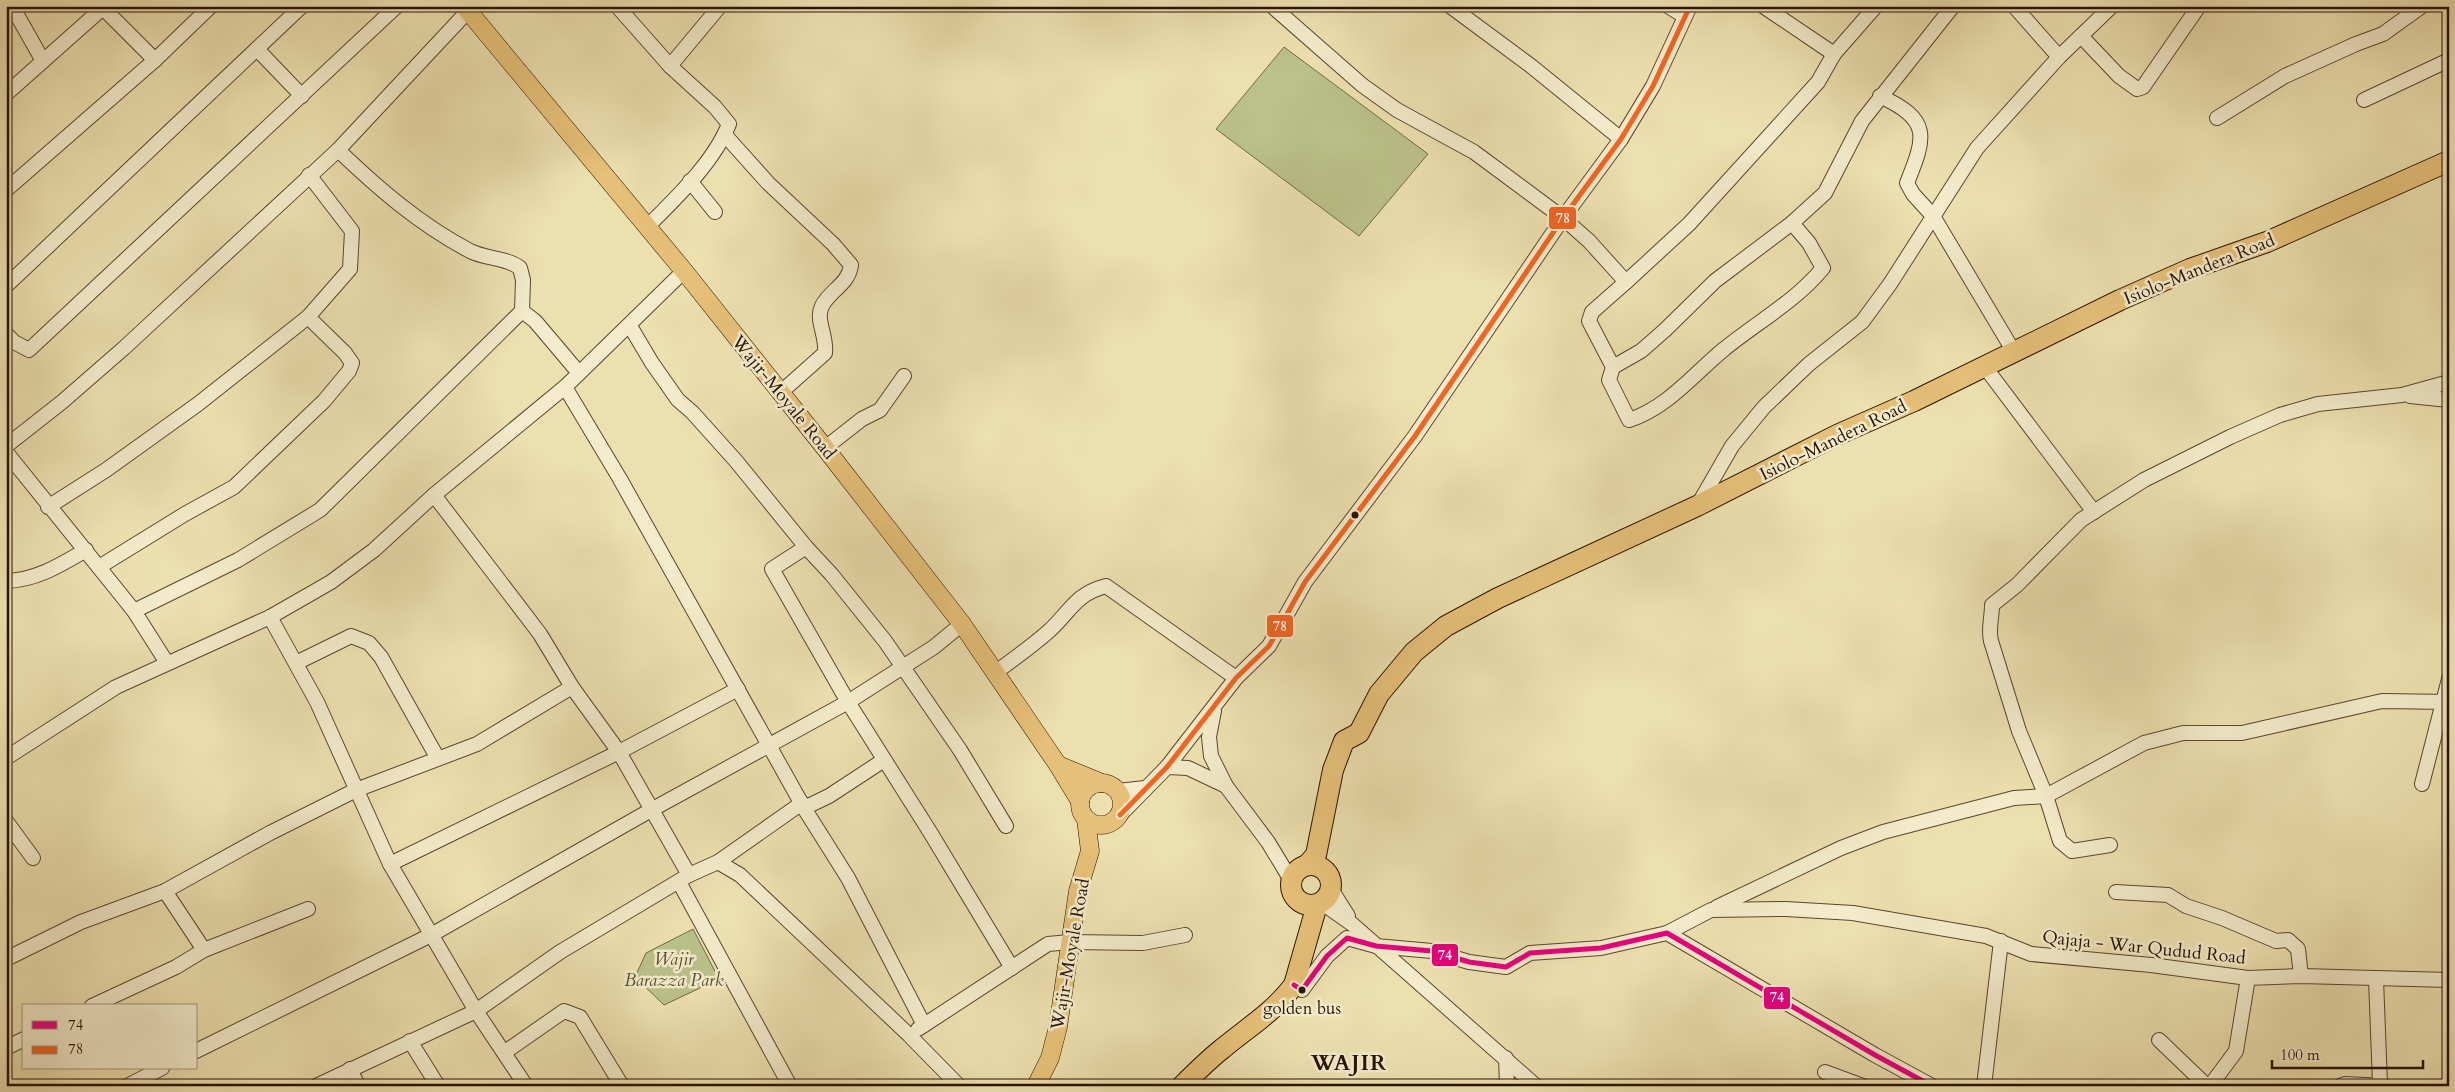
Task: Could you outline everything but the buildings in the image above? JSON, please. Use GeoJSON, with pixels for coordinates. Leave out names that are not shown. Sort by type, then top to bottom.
{"type":"FeatureCollection","features":[{"type":"Feature","properties":{"kind":"highway","name":"Isiolo-Mandera Road"},"geometry":{"type":"LineString","coordinates":[[1306,938],[1299,877],[1316,855],[1333,770],[1344,741],[1359,733],[1378,694],[1431,637],[1446,626],[1498,598],[1697,506],[1837,435],[2190,269],[2267,242],[2449,161]]}},
{"type":"Feature","properties":{"kind":"highway","name":"Isiolo-Mandera Road"},"geometry":{"type":"LineString","coordinates":[[1182,1086],[1221,1049],[1266,1015],[1294,985],[1306,938],[1324,892],[1328,856],[1322,829]]}},
{"type":"Feature","properties":{"kind":"highway"},"geometry":{"type":"LineString","coordinates":[[1318,866],[1324,892],[1305,905],[1299,877],[1318,866]]}},
{"type":"Feature","properties":{"kind":"main road","name":"Wajir-Moyale Road"},"geometry":{"type":"LineString","coordinates":[[466,9],[684,271],[962,624],[996,672],[1080,801]]}},
{"type":"Feature","properties":{"kind":"main road"},"geometry":{"type":"LineString","coordinates":[[1058,765],[1111,785],[1118,791],[1122,807],[1090,850]]}},
{"type":"Feature","properties":{"kind":"main road"},"geometry":{"type":"LineString","coordinates":[[1102,783],[1089,787],[1080,801],[1081,811],[1086,819],[1093,824],[1114,819]]}},
{"type":"Feature","properties":{"kind":"main road","name":"Wajir-Moyale Road"},"geometry":{"type":"LineString","coordinates":[[1036,1086],[1050,1058],[1058,1027],[1078,891],[1090,850],[1086,819]]}},
{"type":"Feature","properties":{"kind":"street"},"geometry":{"type":"LineString","coordinates":[[16,6],[17,15],[43,60]]}},
{"type":"Feature","properties":{"kind":"street"},"geometry":{"type":"LineString","coordinates":[[6,190],[155,60],[211,6]]}},
{"type":"Feature","properties":{"kind":"street"},"geometry":{"type":"LineString","coordinates":[[6,286],[302,6]]}},
{"type":"Feature","properties":{"kind":"street"},"geometry":{"type":"LineString","coordinates":[[6,334],[14,342],[29,350],[397,6]]}},
{"type":"Feature","properties":{"kind":"street"},"geometry":{"type":"LineString","coordinates":[[618,6],[670,66],[715,107],[729,124],[725,135],[690,181],[647,227]]}},
{"type":"Feature","properties":{"kind":"street"},"geometry":{"type":"LineString","coordinates":[[670,66],[720,6]]}},
{"type":"Feature","properties":{"kind":"street"},"geometry":{"type":"LineString","coordinates":[[1272,6],[1362,84],[1397,110],[1474,152],[1563,218],[1589,241],[1626,282]]}},
{"type":"Feature","properties":{"kind":"street"},"geometry":{"type":"LineString","coordinates":[[1450,6],[1532,66],[1621,139]]}},
{"type":"Feature","properties":{"kind":"street"},"geometry":{"type":"LineString","coordinates":[[1114,819],[1167,768],[1215,708],[1236,678],[1269,646],[1305,582],[1415,436],[1563,218],[1621,139],[1653,86],[1687,11],[1668,6]]}},
{"type":"Feature","properties":{"kind":"street"},"geometry":{"type":"LineString","coordinates":[[1762,6],[1834,54]]}},
{"type":"Feature","properties":{"kind":"street"},"geometry":{"type":"LineString","coordinates":[[1613,367],[1589,321],[1592,312],[1690,224],[1818,82],[1834,54],[1876,6]]}},
{"type":"Feature","properties":{"kind":"street"},"geometry":{"type":"LineString","coordinates":[[1792,223],[1809,243],[1823,268],[1785,305],[1723,350],[1680,390],[1642,415],[1629,420],[1609,380],[1613,367],[1641,350],[1665,330],[1710,286],[1758,246],[1792,223],[1825,194],[1862,121],[1953,6]]}},
{"type":"Feature","properties":{"kind":"street"},"geometry":{"type":"LineString","coordinates":[[2014,6],[2060,57]]}},
{"type":"Feature","properties":{"kind":"street"},"geometry":{"type":"LineString","coordinates":[[1697,506],[1732,446],[1764,407],[1809,364],[1862,322],[1890,284],[1977,148],[2060,57],[2112,6]]}},
{"type":"Feature","properties":{"kind":"street"},"geometry":{"type":"LineString","coordinates":[[2081,36],[2113,70],[2137,89],[2143,87],[2199,6]]}},
{"type":"Feature","properties":{"kind":"street"},"geometry":{"type":"LineString","coordinates":[[2217,118],[2285,76],[2383,34],[2422,6]]}},
{"type":"Feature","properties":{"kind":"street"},"geometry":{"type":"LineString","coordinates":[[6,94],[104,7],[155,60]]}},
{"type":"Feature","properties":{"kind":"street"},"geometry":{"type":"LineString","coordinates":[[6,446],[62,402],[124,348],[338,150],[466,9]]}},
{"type":"Feature","properties":{"kind":"street"},"geometry":{"type":"LineString","coordinates":[[257,49],[302,96]]}},
{"type":"Feature","properties":{"kind":"street"},"geometry":{"type":"LineString","coordinates":[[2364,100],[2449,60]]}},
{"type":"Feature","properties":{"kind":"street"},"geometry":{"type":"LineString","coordinates":[[1880,96],[1900,105],[1921,128],[1921,144],[1907,183],[1912,194],[1933,216],[2014,352]]}},
{"type":"Feature","properties":{"kind":"street"},"geometry":{"type":"LineString","coordinates":[[725,135],[768,183],[833,244],[851,265],[850,275],[822,307],[819,316],[826,335],[825,352],[780,393]]}},
{"type":"Feature","properties":{"kind":"street"},"geometry":{"type":"LineString","coordinates":[[134,611],[238,560],[320,510],[522,311],[523,272],[518,266],[480,255],[427,226],[384,194],[338,150]]}},
{"type":"Feature","properties":{"kind":"street"},"geometry":{"type":"LineString","coordinates":[[48,507],[106,470],[198,404],[308,317],[350,269],[352,231],[309,175]]}},
{"type":"Feature","properties":{"kind":"street"},"geometry":{"type":"LineString","coordinates":[[690,181],[715,212]]}},
{"type":"Feature","properties":{"kind":"street"},"geometry":{"type":"LineString","coordinates":[[6,758],[116,687],[270,617],[331,582],[374,550],[434,495],[565,387],[630,326],[684,271]]}},
{"type":"Feature","properties":{"kind":"street"},"geometry":{"type":"LineString","coordinates":[[522,311],[535,321],[579,373]]}},
{"type":"Feature","properties":{"kind":"street"},"geometry":{"type":"LineString","coordinates":[[99,567],[184,514],[234,487],[324,401],[349,371],[352,363],[345,353],[308,317]]}},
{"type":"Feature","properties":{"kind":"street"},"geometry":{"type":"LineString","coordinates":[[630,326],[652,363],[678,400],[692,412],[736,461],[806,547],[832,575],[885,642],[960,750],[1006,826]]}},
{"type":"Feature","properties":{"kind":"street"},"geometry":{"type":"LineString","coordinates":[[1985,367],[2094,512]]}},
{"type":"Feature","properties":{"kind":"street"},"geometry":{"type":"LineString","coordinates":[[825,448],[862,419],[880,410],[904,376]]}},
{"type":"Feature","properties":{"kind":"street"},"geometry":{"type":"LineString","coordinates":[[2110,845],[2072,850],[2064,847],[2060,841],[2046,796],[2019,731],[1988,631],[1992,620],[1992,605],[2017,584],[2081,520],[2144,480],[2230,437],[2280,415],[2318,404],[2402,395],[2449,382]]}},
{"type":"Feature","properties":{"kind":"street"},"geometry":{"type":"LineString","coordinates":[[565,387],[620,479],[803,806],[848,878],[924,1025]]}},
{"type":"Feature","properties":{"kind":"street"},"geometry":{"type":"LineString","coordinates":[[2402,395],[2449,400]]}},
{"type":"Feature","properties":{"kind":"street"},"geometry":{"type":"LineString","coordinates":[[6,452],[48,507],[86,550],[134,611],[167,663]]}},
{"type":"Feature","properties":{"kind":"street"},"geometry":{"type":"LineString","coordinates":[[434,495],[540,634],[572,687],[619,752],[651,810],[684,879],[790,1086]]}},
{"type":"Feature","properties":{"kind":"street"},"geometry":{"type":"LineString","coordinates":[[806,547],[772,569],[848,702],[930,832],[1012,968]]}},
{"type":"Feature","properties":{"kind":"street"},"geometry":{"type":"LineString","coordinates":[[6,581],[18,581],[49,572],[86,550]]}},
{"type":"Feature","properties":{"kind":"street"},"geometry":{"type":"LineString","coordinates":[[996,672],[1036,642],[1082,597],[1094,589],[1106,586],[1121,594],[1236,678]]}},
{"type":"Feature","properties":{"kind":"street"},"geometry":{"type":"LineString","coordinates":[[270,617],[317,702],[390,864],[476,1011],[526,1086]]}},
{"type":"Feature","properties":{"kind":"street"},"geometry":{"type":"LineString","coordinates":[[198,1050],[431,935],[651,810],[848,702],[934,647],[962,624]]}},
{"type":"Feature","properties":{"kind":"street"},"geometry":{"type":"LineString","coordinates":[[296,663],[352,636],[369,643],[381,657],[437,757]]}},
{"type":"Feature","properties":{"kind":"street"},"geometry":{"type":"LineString","coordinates":[[2422,784],[2446,701],[2449,679]]}},
{"type":"Feature","properties":{"kind":"street"},"geometry":{"type":"LineString","coordinates":[[6,960],[81,922],[165,891],[270,833],[356,790],[437,757],[477,744],[572,687]]}},
{"type":"Feature","properties":{"kind":"street"},"geometry":{"type":"LineString","coordinates":[[390,864],[619,752],[738,689]]}},
{"type":"Feature","properties":{"kind":"street"},"geometry":{"type":"LineString","coordinates":[[1711,910],[1841,848],[1884,832],[2014,798],[2046,796],[2144,743],[2183,732],[2242,733],[2382,701],[2446,701]]}},
{"type":"Feature","properties":{"kind":"street"},"geometry":{"type":"LineString","coordinates":[[1215,708],[1208,737],[1211,756],[1226,786],[1268,842],[1299,877]]}},
{"type":"Feature","properties":{"kind":"street"},"geometry":{"type":"LineString","coordinates":[[316,1086],[476,1011],[560,952],[684,879],[718,862],[803,806],[829,796],[884,760]]}},
{"type":"Feature","properties":{"kind":"street"},"geometry":{"type":"LineString","coordinates":[[1167,768],[1188,768],[1226,786]]}},
{"type":"Feature","properties":{"kind":"street"},"geometry":{"type":"LineString","coordinates":[[1118,791],[1145,788]]}},
{"type":"Feature","properties":{"kind":"street"},"geometry":{"type":"LineString","coordinates":[[6,821],[33,858]]}},
{"type":"Feature","properties":{"kind":"street"},"geometry":{"type":"LineString","coordinates":[[718,862],[740,875],[909,1035],[959,1086]]}},
{"type":"Feature","properties":{"kind":"street"},"geometry":{"type":"LineString","coordinates":[[165,891],[204,950]]}},
{"type":"Feature","properties":{"kind":"street"},"geometry":{"type":"LineString","coordinates":[[1324,892],[1352,924],[1376,946],[1536,1086]]}},
{"type":"Feature","properties":{"kind":"street"},"geometry":{"type":"LineString","coordinates":[[2116,892],[2168,895],[2186,906],[2276,941],[2288,940],[2298,949],[2301,976]]}},
{"type":"Feature","properties":{"kind":"street"},"geometry":{"type":"LineString","coordinates":[[96,1004],[176,967],[204,950],[308,909]]}},
{"type":"Feature","properties":{"kind":"street","name":"Qajaja - War Qudud Road"},"geometry":{"type":"LineString","coordinates":[[1294,985],[1302,990],[1327,956],[1347,938],[1376,946],[1432,951],[1469,962],[1506,967],[1530,953],[1600,948],[1667,933],[1711,910],[1786,909],[1853,914],[1986,936],[2031,954],[2151,965],[2248,978],[2301,976],[2449,980]]}},
{"type":"Feature","properties":{"kind":"street"},"geometry":{"type":"LineString","coordinates":[[1667,933],[1875,1055],[1932,1086]]}},
{"type":"Feature","properties":{"kind":"street"},"geometry":{"type":"LineString","coordinates":[[909,1035],[1048,944],[1070,942],[1143,942],[1185,935]]}},
{"type":"Feature","properties":{"kind":"street"},"geometry":{"type":"LineString","coordinates":[[1984,1086],[2001,941]]}},
{"type":"Feature","properties":{"kind":"street"},"geometry":{"type":"LineString","coordinates":[[2159,1040],[2209,1086],[2236,1051],[2248,978]]}},
{"type":"Feature","properties":{"kind":"street"},"geometry":{"type":"LineString","coordinates":[[2340,1086],[2345,1084],[2382,1085],[2376,979]]}},
{"type":"Feature","properties":{"kind":"street"},"geometry":{"type":"LineString","coordinates":[[505,1052],[564,1011],[580,1017],[622,1086]]}},
{"type":"Feature","properties":{"kind":"street"},"geometry":{"type":"LineString","coordinates":[[6,1048],[22,1041]]}},
{"type":"Feature","properties":{"kind":"street"},"geometry":{"type":"LineString","coordinates":[[410,1041],[438,1086]]}},
{"type":"Feature","properties":{"kind":"street"},"geometry":{"type":"LineString","coordinates":[[1506,1058],[1507,1086]]}},
{"type":"Feature","properties":{"kind":"street"},"geometry":{"type":"LineString","coordinates":[[350,1069],[358,1086]]}},
{"type":"Feature","properties":{"kind":"street"},"geometry":{"type":"LineString","coordinates":[[127,1086],[158,1070]]}},
{"type":"Feature","properties":{"kind":"street"},"geometry":{"type":"LineString","coordinates":[[1825,1072],[1863,1086]]}},
{"type":"Feature","properties":{"kind":"green space"},"geometry":{"type":"Polygon","coordinates":[[[1284,47],[1428,154],[1359,236],[1216,129],[1284,47]]]}},
{"type":"Feature","properties":{"kind":"green space","name":"Wajir Barazza Park"},"geometry":{"type":"Polygon","coordinates":[[[693,929],[719,979],[664,1005],[635,977],[646,953],[693,929]]]}},
{"type":"Feature","properties":{"kind":"transit line","name":"78"},"geometry":{"type":"LineString","coordinates":[[1120,815],[1167,767],[1236,678],[1269,646],[1305,582],[1415,436],[1563,218],[1621,139],[1653,86],[1690,6]]}},
{"type":"Feature","properties":{"kind":"transit line","name":"74"},"geometry":{"type":"LineString","coordinates":[[1294,985],[1302,990],[1327,956],[1347,938],[1376,946],[1432,951],[1469,962],[1506,967],[1530,953],[1601,948],[1667,933],[1875,1055],[1932,1086]]}},
{"type":"Feature","properties":{"kind":"place","name":"golden bus"},"geometry":{"type":"Point","coordinates":[1302,990]}},
{"type":"Feature","properties":{"kind":"district","name":"WAJIR"},"geometry":{"type":"Point","coordinates":[1349,1062]}}]}
